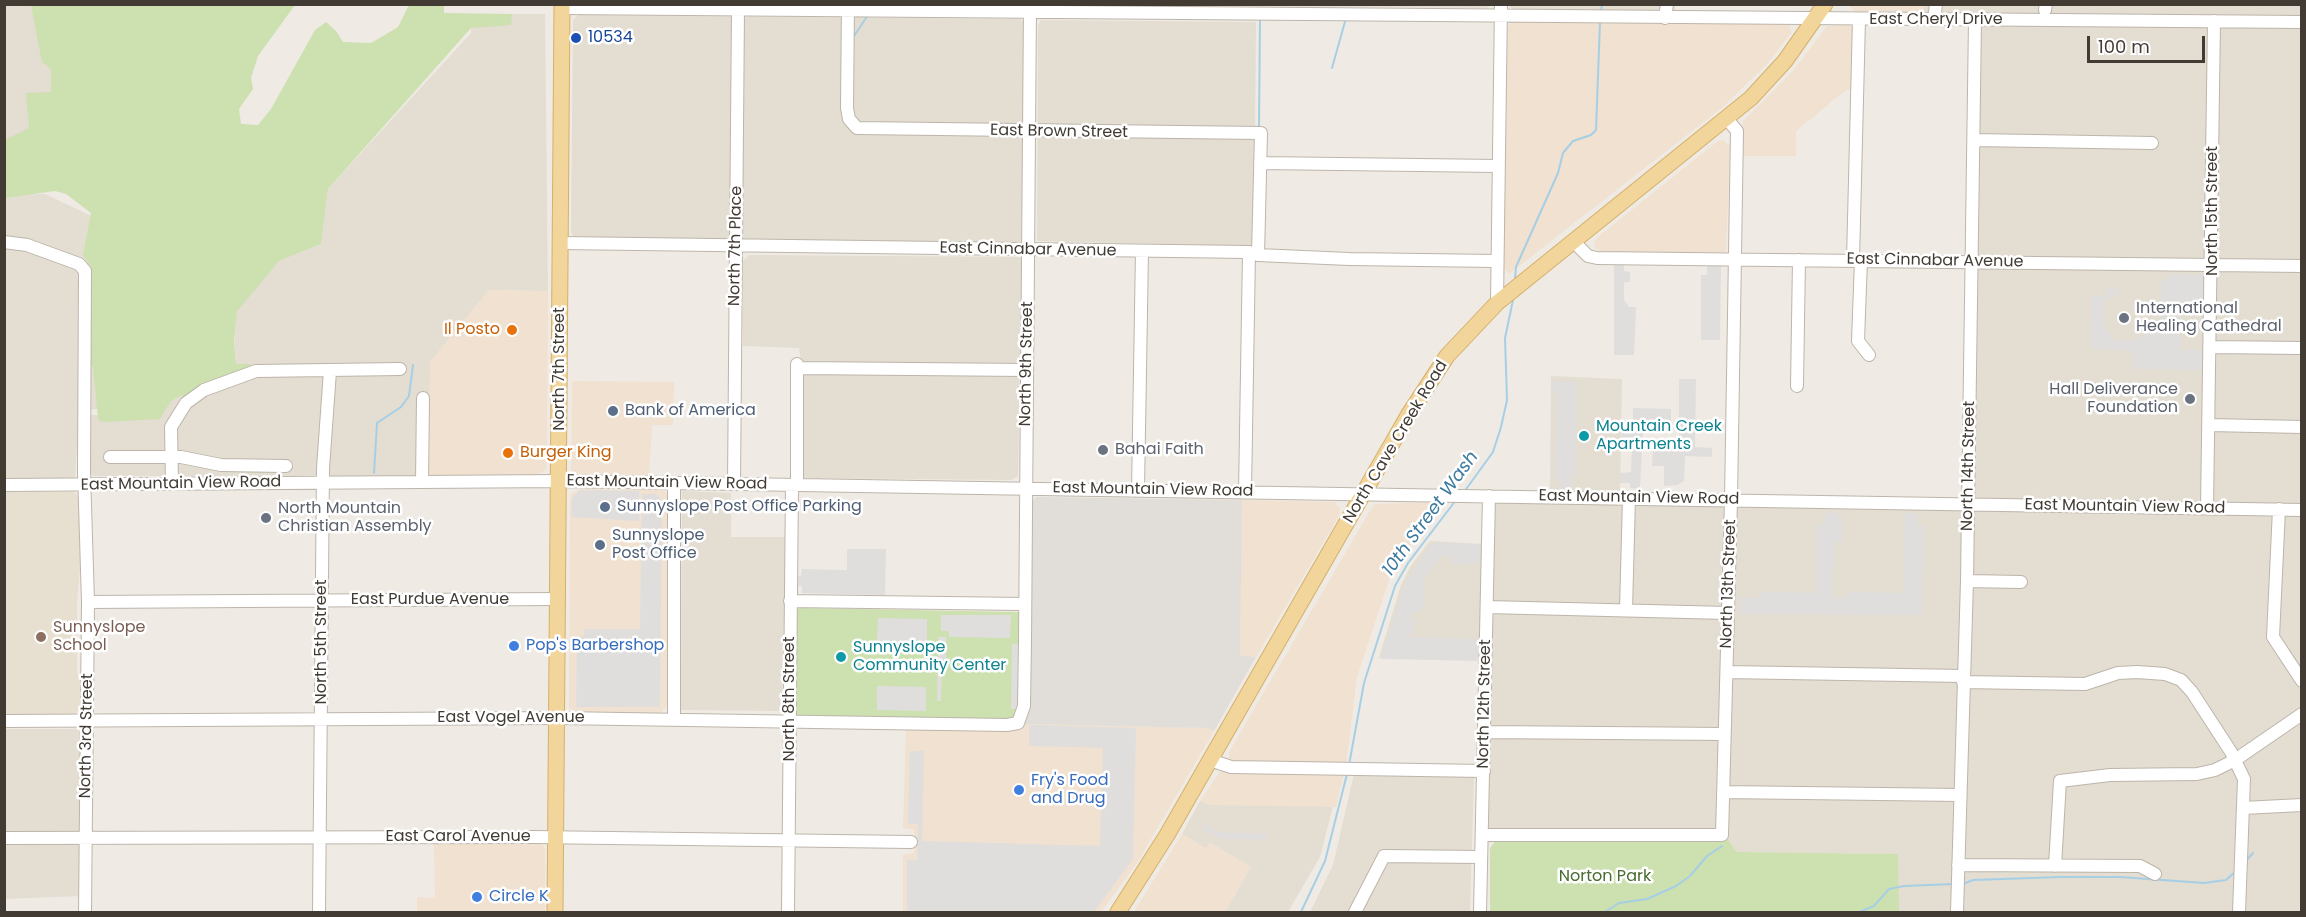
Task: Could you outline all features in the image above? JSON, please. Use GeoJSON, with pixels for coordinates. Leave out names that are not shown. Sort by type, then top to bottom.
{"type":"FeatureCollection","features":[{"type":"Feature","properties":{"kind":"main road","name":"North Cave Creek Road"},"geometry":{"type":"LineString","coordinates":[[1118,912],[1139,883],[1432,377],[1464,336],[1500,300],[1727,119],[1764,86],[1825,4]]}},
{"type":"Feature","properties":{"kind":"main road","name":"North 7th Street"},"geometry":{"type":"LineString","coordinates":[[555,912],[562,6]]}},
{"type":"Feature","properties":{"kind":"street"},"geometry":{"type":"LineString","coordinates":[[1665,18],[1667,4]]}},
{"type":"Feature","properties":{"kind":"street"},"geometry":{"type":"LineString","coordinates":[[1934,20],[1936,4]]}},
{"type":"Feature","properties":{"kind":"street","name":"East Cheryl Drive"},"geometry":{"type":"LineString","coordinates":[[562,6],[738,9],[848,7],[1501,10],[1665,18],[2301,22]]}},
{"type":"Feature","properties":{"kind":"street","name":"East Brown Street"},"geometry":{"type":"LineString","coordinates":[[848,7],[847,108],[849,119],[858,128],[1261,134],[1260,163]]}},
{"type":"Feature","properties":{"kind":"street","name":"North 7th Place"},"geometry":{"type":"LineString","coordinates":[[734,484],[738,9]]}},
{"type":"Feature","properties":{"kind":"street","name":"North 9th Street"},"geometry":{"type":"LineString","coordinates":[[1018,723],[1024,706],[1030,9]]}},
{"type":"Feature","properties":{"kind":"street"},"geometry":{"type":"LineString","coordinates":[[1500,300],[1495,261],[1501,10]]}},
{"type":"Feature","properties":{"kind":"street"},"geometry":{"type":"LineString","coordinates":[[1860,19],[1858,341],[1869,355]]}},
{"type":"Feature","properties":{"kind":"street","name":"North 14th Street"},"geometry":{"type":"LineString","coordinates":[[1957,912],[1968,504],[1975,20]]}},
{"type":"Feature","properties":{"kind":"street","name":"North 15th Street"},"geometry":{"type":"LineString","coordinates":[[2207,508],[2210,425],[2214,21]]}},
{"type":"Feature","properties":{"kind":"street","name":"North 13th Street"},"geometry":{"type":"LineString","coordinates":[[1482,835],[1722,836],[1731,500],[1737,131],[1727,119]]}},
{"type":"Feature","properties":{"kind":"street"},"geometry":{"type":"LineString","coordinates":[[1975,140],[2152,143]]}},
{"type":"Feature","properties":{"kind":"street"},"geometry":{"type":"LineString","coordinates":[[1245,492],[1253,253],[1260,163],[1498,166]]}},
{"type":"Feature","properties":{"kind":"street","name":"North 3rd Street"},"geometry":{"type":"LineString","coordinates":[[4,242],[21,243],[47,252],[79,264],[85,272],[87,602],[85,912]]}},
{"type":"Feature","properties":{"kind":"street","name":"East Cinnabar Avenue"},"geometry":{"type":"LineString","coordinates":[[1574,242],[1592,257],[2301,266]]}},
{"type":"Feature","properties":{"kind":"street","name":"East Cinnabar Avenue"},"geometry":{"type":"LineString","coordinates":[[561,243],[1253,253],[1495,261]]}},
{"type":"Feature","properties":{"kind":"street"},"geometry":{"type":"LineString","coordinates":[[1138,490],[1142,251]]}},
{"type":"Feature","properties":{"kind":"street"},"geometry":{"type":"LineString","coordinates":[[1797,387],[1799,260]]}},
{"type":"Feature","properties":{"kind":"street"},"geometry":{"type":"LineString","coordinates":[[2211,347],[2301,348]]}},
{"type":"Feature","properties":{"kind":"street","name":"North 8th Street"},"geometry":{"type":"LineString","coordinates":[[788,912],[790,601],[797,366],[1027,370]]}},
{"type":"Feature","properties":{"kind":"street"},"geometry":{"type":"LineString","coordinates":[[172,484],[171,427],[186,403],[204,390],[256,371],[400,369]]}},
{"type":"Feature","properties":{"kind":"street","name":"North 5th Street"},"geometry":{"type":"LineString","coordinates":[[319,912],[323,482],[330,371]]}},
{"type":"Feature","properties":{"kind":"street"},"geometry":{"type":"LineString","coordinates":[[422,482],[423,398]]}},
{"type":"Feature","properties":{"kind":"street"},"geometry":{"type":"LineString","coordinates":[[2210,425],[2301,427]]}},
{"type":"Feature","properties":{"kind":"street"},"geometry":{"type":"LineString","coordinates":[[110,457],[181,457],[221,465],[286,466]]}},
{"type":"Feature","properties":{"kind":"street","name":"East Mountain View Road"},"geometry":{"type":"LineString","coordinates":[[4,485],[559,481],[2301,510]]}},
{"type":"Feature","properties":{"kind":"street"},"geometry":{"type":"LineString","coordinates":[[674,483],[674,720]]}},
{"type":"Feature","properties":{"kind":"street","name":"North 12th Street"},"geometry":{"type":"LineString","coordinates":[[1480,912],[1489,496]]}},
{"type":"Feature","properties":{"kind":"street"},"geometry":{"type":"LineString","coordinates":[[1626,610],[1629,498]]}},
{"type":"Feature","properties":{"kind":"street"},"geometry":{"type":"LineString","coordinates":[[2279,509],[2273,637],[2301,681]]}},
{"type":"Feature","properties":{"kind":"street"},"geometry":{"type":"LineString","coordinates":[[1966,581],[2021,582]]}},
{"type":"Feature","properties":{"kind":"street","name":"East Purdue Avenue"},"geometry":{"type":"LineString","coordinates":[[87,602],[557,599]]}},
{"type":"Feature","properties":{"kind":"street"},"geometry":{"type":"LineString","coordinates":[[790,601],[1024,604]]}},
{"type":"Feature","properties":{"kind":"street"},"geometry":{"type":"LineString","coordinates":[[1487,608],[1727,613]]}},
{"type":"Feature","properties":{"kind":"street"},"geometry":{"type":"LineString","coordinates":[[1727,672],[2085,684],[2118,674],[2137,672],[2165,674],[2181,680],[2192,692],[2235,760],[2244,779],[2239,912]]}},
{"type":"Feature","properties":{"kind":"street"},"geometry":{"type":"LineString","coordinates":[[2055,866],[2060,781],[2110,775],[2197,774],[2215,770],[2235,760],[2301,714]]}},
{"type":"Feature","properties":{"kind":"street","name":"East Vogel Avenue"},"geometry":{"type":"LineString","coordinates":[[4,721],[558,718],[1007,725],[1018,723]]}},
{"type":"Feature","properties":{"kind":"street"},"geometry":{"type":"LineString","coordinates":[[1485,732],[1724,734]]}},
{"type":"Feature","properties":{"kind":"street"},"geometry":{"type":"LineString","coordinates":[[1210,760],[1231,767],[1484,771]]}},
{"type":"Feature","properties":{"kind":"street"},"geometry":{"type":"LineString","coordinates":[[1723,792],[1960,795]]}},
{"type":"Feature","properties":{"kind":"street"},"geometry":{"type":"LineString","coordinates":[[2243,808],[2301,805]]}},
{"type":"Feature","properties":{"kind":"street","name":"East Carol Avenue"},"geometry":{"type":"LineString","coordinates":[[4,838],[556,838],[911,842]]}},
{"type":"Feature","properties":{"kind":"street"},"geometry":{"type":"LineString","coordinates":[[1355,912],[1384,856],[1481,857]]}},
{"type":"Feature","properties":{"kind":"street"},"geometry":{"type":"LineString","coordinates":[[1958,865],[2140,866],[2155,874]]}},
{"type":"Feature","properties":{"kind":"shaded area"},"geometry":{"type":"Polygon","coordinates":[[[1493,4],[1486,8],[1042,5],[1493,4]]]}},
{"type":"Feature","properties":{"kind":"shaded area"},"geometry":{"type":"Polygon","coordinates":[[[1925,4],[2302,5],[2301,16],[1923,12],[1925,4]]]}},
{"type":"Feature","properties":{"kind":"shaded area"},"geometry":{"type":"Polygon","coordinates":[[[4,5],[31,5],[54,71],[53,95],[37,129],[4,145],[4,5]]]}},
{"type":"Feature","properties":{"kind":"shaded area"},"geometry":{"type":"Polygon","coordinates":[[[1508,5],[1675,5],[1675,10],[1514,10],[1508,5]]]}},
{"type":"Feature","properties":{"kind":"shaded area"},"geometry":{"type":"Polygon","coordinates":[[[1849,5],[1925,5],[1923,12],[1855,12],[1849,5]]]}},
{"type":"Feature","properties":{"kind":"shaded area"},"geometry":{"type":"Polygon","coordinates":[[[470,14],[545,14],[548,291],[489,290],[430,362],[429,476],[93,476],[89,472],[91,415],[157,416],[171,399],[236,365],[233,311],[279,261],[321,244],[328,189],[471,33],[470,14]]]}},
{"type":"Feature","properties":{"kind":"shaded area"},"geometry":{"type":"Polygon","coordinates":[[[578,15],[1020,19],[1025,23],[1021,243],[677,241],[574,238],[571,231],[573,20],[578,15]]]}},
{"type":"Feature","properties":{"kind":"shaded area"},"geometry":{"type":"Polygon","coordinates":[[[1041,20],[1256,22],[1254,246],[1037,241],[1038,26],[1041,20]]]}},
{"type":"Feature","properties":{"kind":"shaded area"},"geometry":{"type":"Polygon","coordinates":[[[1975,20],[2301,22],[2301,912],[1898,912],[1898,854],[1737,852],[1728,840],[1482,835],[1489,496],[1968,504],[1975,20]]]}},
{"type":"Feature","properties":{"kind":"shaded area"},"geometry":{"type":"Polygon","coordinates":[[[1515,21],[1786,24],[1790,26],[1791,33],[1768,63],[1724,106],[1509,274],[1502,267],[1507,26],[1515,21]]]}},
{"type":"Feature","properties":{"kind":"shaded area"},"geometry":{"type":"Polygon","coordinates":[[[1849,25],[1854,29],[1852,90],[1846,90],[1796,131],[1796,156],[1742,156],[1743,121],[1794,70],[1827,26],[1849,25]]]}},
{"type":"Feature","properties":{"kind":"shaded area"},"geometry":{"type":"Polygon","coordinates":[[[1723,140],[1730,146],[1726,252],[1603,252],[1596,249],[1594,242],[1598,237],[1718,141],[1723,140]]]}},
{"type":"Feature","properties":{"kind":"shaded area"},"geometry":{"type":"Polygon","coordinates":[[[45,194],[100,220],[104,409],[79,410],[75,478],[5,478],[4,195],[45,194]]]}},
{"type":"Feature","properties":{"kind":"shaded area"},"geometry":{"type":"Polygon","coordinates":[[[749,255],[1022,257],[1018,476],[1011,480],[802,478],[803,374],[799,348],[743,346],[743,261],[749,255]]]}},
{"type":"Feature","properties":{"kind":"shaded area"},"geometry":{"type":"Polygon","coordinates":[[[1614,264],[1624,264],[1624,271],[1630,272],[1630,282],[1624,282],[1624,300],[1629,307],[1636,307],[1634,355],[1614,355],[1614,264]]]}},
{"type":"Feature","properties":{"kind":"shaded area"},"geometry":{"type":"Polygon","coordinates":[[[1707,265],[1721,265],[1720,340],[1701,340],[1701,275],[1707,275],[1707,265]]]}},
{"type":"Feature","properties":{"kind":"shaded area"},"geometry":{"type":"Polygon","coordinates":[[[2171,274],[2203,275],[2202,302],[2181,302],[2180,350],[2204,350],[2204,370],[2134,369],[2133,351],[2091,349],[2092,296],[2105,296],[2107,289],[2117,286],[2120,293],[2103,303],[2104,325],[2115,341],[2136,340],[2153,330],[2161,321],[2161,280],[2168,280],[2171,274]]]}},
{"type":"Feature","properties":{"kind":"shaded area"},"geometry":{"type":"Polygon","coordinates":[[[489,290],[548,291],[547,468],[538,475],[429,476],[430,362],[489,290]]]}},
{"type":"Feature","properties":{"kind":"shaded area"},"geometry":{"type":"Polygon","coordinates":[[[1551,376],[1622,379],[1620,492],[1550,490],[1551,376]]]}},
{"type":"Feature","properties":{"kind":"shaded area"},"geometry":{"type":"Polygon","coordinates":[[[1679,379],[1696,379],[1695,447],[1712,448],[1712,457],[1685,456],[1684,481],[1677,485],[1664,486],[1664,466],[1652,466],[1653,450],[1675,451],[1679,444],[1679,379]]]}},
{"type":"Feature","properties":{"kind":"shaded area"},"geometry":{"type":"Polygon","coordinates":[[[572,381],[674,382],[673,425],[652,425],[649,475],[577,474],[571,471],[572,381]]]}},
{"type":"Feature","properties":{"kind":"shaded area"},"geometry":{"type":"Polygon","coordinates":[[[1552,382],[1577,382],[1575,478],[1570,477],[1572,490],[1560,491],[1561,479],[1555,479],[1557,392],[1552,389],[1552,382]]]}},
{"type":"Feature","properties":{"kind":"shaded area"},"geometry":{"type":"Polygon","coordinates":[[[1633,408],[1671,409],[1671,432],[1643,432],[1640,489],[1630,488],[1630,483],[1620,483],[1620,473],[1631,472],[1632,449],[1621,449],[1622,424],[1633,424],[1633,408]]]}},
{"type":"Feature","properties":{"kind":"shaded area"},"geometry":{"type":"Polygon","coordinates":[[[581,489],[664,490],[668,495],[667,706],[659,714],[574,713],[569,707],[570,498],[572,493],[581,489]]]}},
{"type":"Feature","properties":{"kind":"shaded area","name":"Sunnyslope Post Office Parking"},"geometry":{"type":"Polygon","coordinates":[[[580,490],[639,491],[639,521],[571,517],[572,498],[580,490]]]}},
{"type":"Feature","properties":{"kind":"shaded area"},"geometry":{"type":"Polygon","coordinates":[[[682,491],[731,493],[731,537],[786,537],[782,711],[681,710],[682,491]]]}},
{"type":"Feature","properties":{"kind":"shaded area","name":"Sunnyslope School"},"geometry":{"type":"Polygon","coordinates":[[[4,492],[74,492],[79,497],[81,558],[77,602],[77,672],[80,682],[80,709],[74,715],[5,715],[4,492]]]}},
{"type":"Feature","properties":{"kind":"shaded area"},"geometry":{"type":"Polygon","coordinates":[[[642,494],[656,494],[662,500],[660,707],[576,707],[577,636],[584,636],[585,629],[640,629],[642,494]]]}},
{"type":"Feature","properties":{"kind":"shaded area"},"geometry":{"type":"Polygon","coordinates":[[[1036,497],[1242,500],[1240,655],[1256,657],[1214,731],[1208,728],[1023,724],[1027,711],[1031,503],[1036,497]]]}},
{"type":"Feature","properties":{"kind":"shaded area"},"geometry":{"type":"Polygon","coordinates":[[[1242,500],[1335,502],[1340,509],[1339,516],[1256,657],[1240,655],[1242,500]]]}},
{"type":"Feature","properties":{"kind":"shaded area"},"geometry":{"type":"Polygon","coordinates":[[[1441,502],[1401,558],[1389,580],[1357,677],[1346,764],[1229,761],[1229,752],[1374,504],[1441,502]]]}},
{"type":"Feature","properties":{"kind":"shaded area"},"geometry":{"type":"Polygon","coordinates":[[[1825,513],[1838,513],[1838,517],[1843,517],[1843,541],[1834,543],[1833,598],[1847,598],[1848,592],[1904,593],[1904,513],[1917,513],[1917,526],[1924,525],[1922,615],[1740,614],[1740,598],[1759,598],[1761,592],[1817,593],[1817,525],[1824,525],[1825,513]]]}},
{"type":"Feature","properties":{"kind":"shaded area"},"geometry":{"type":"Polygon","coordinates":[[[1430,541],[1482,544],[1479,660],[1379,658],[1401,585],[1410,567],[1430,541]]]}},
{"type":"Feature","properties":{"kind":"shaded area"},"geometry":{"type":"Polygon","coordinates":[[[1438,543],[1481,544],[1480,564],[1452,565],[1451,557],[1442,556],[1424,580],[1423,610],[1413,613],[1412,619],[1416,620],[1413,635],[1408,634],[1407,637],[1480,639],[1479,661],[1381,659],[1404,587],[1430,545],[1438,543]]]}},
{"type":"Feature","properties":{"kind":"shaded area"},"geometry":{"type":"Polygon","coordinates":[[[847,549],[886,549],[885,595],[802,593],[802,586],[794,586],[794,577],[801,576],[802,569],[847,570],[847,549]]]}},
{"type":"Feature","properties":{"kind":"shaded area"},"geometry":{"type":"Polygon","coordinates":[[[941,615],[1011,615],[1010,638],[949,637],[949,631],[941,631],[941,615]]]}},
{"type":"Feature","properties":{"kind":"shaded area"},"geometry":{"type":"Polygon","coordinates":[[[878,618],[927,619],[927,643],[877,642],[878,618]]]}},
{"type":"Feature","properties":{"kind":"shaded area"},"geometry":{"type":"Polygon","coordinates":[[[938,637],[946,637],[946,664],[939,664],[942,667],[941,701],[937,701],[938,637]]]}},
{"type":"Feature","properties":{"kind":"shaded area"},"geometry":{"type":"Polygon","coordinates":[[[1012,644],[1021,644],[1019,709],[1011,709],[1012,644]]]}},
{"type":"Feature","properties":{"kind":"shaded area"},"geometry":{"type":"Polygon","coordinates":[[[877,686],[926,687],[926,711],[877,710],[877,686]]]}},
{"type":"Feature","properties":{"kind":"shaded area"},"geometry":{"type":"Polygon","coordinates":[[[1023,724],[1208,728],[1214,731],[1137,863],[1101,912],[903,912],[903,855],[914,853],[914,830],[903,828],[906,729],[1010,731],[1023,724]]]}},
{"type":"Feature","properties":{"kind":"shaded area"},"geometry":{"type":"Polygon","coordinates":[[[1029,725],[1136,728],[1133,859],[1094,912],[907,912],[907,860],[917,860],[918,824],[908,824],[910,751],[924,751],[922,841],[1100,846],[1103,748],[1029,746],[1029,725]]]}},
{"type":"Feature","properties":{"kind":"shaded area"},"geometry":{"type":"Polygon","coordinates":[[[4,729],[76,729],[82,732],[81,896],[5,899],[4,729]]]}},
{"type":"Feature","properties":{"kind":"shaded area"},"geometry":{"type":"Polygon","coordinates":[[[1220,772],[1344,774],[1336,807],[1211,805],[1200,801],[1220,772]]]}},
{"type":"Feature","properties":{"kind":"shaded area"},"geometry":{"type":"Polygon","coordinates":[[[1354,774],[1474,777],[1470,912],[1310,912],[1333,865],[1354,774]]]}},
{"type":"Feature","properties":{"kind":"shaded area"},"geometry":{"type":"Polygon","coordinates":[[[1200,801],[1211,805],[1333,806],[1320,857],[1288,912],[1225,912],[1251,867],[1210,843],[1206,848],[1182,834],[1200,801]]]}},
{"type":"Feature","properties":{"kind":"shaded area"},"geometry":{"type":"Polygon","coordinates":[[[1206,824],[1218,832],[1266,834],[1266,840],[1221,839],[1202,829],[1206,824]]]}},
{"type":"Feature","properties":{"kind":"shaded area"},"geometry":{"type":"Polygon","coordinates":[[[1182,834],[1206,848],[1211,843],[1251,867],[1225,912],[1134,912],[1182,834]]]}},
{"type":"Feature","properties":{"kind":"shaded area"},"geometry":{"type":"Polygon","coordinates":[[[434,842],[542,844],[545,849],[545,912],[417,912],[417,897],[435,898],[434,842]]]}},
{"type":"Feature","properties":{"kind":"green space"},"geometry":{"type":"Polygon","coordinates":[[[31,5],[295,5],[258,56],[251,78],[253,89],[239,109],[241,124],[258,125],[271,109],[315,30],[326,22],[343,42],[371,43],[398,27],[409,5],[444,5],[444,13],[512,14],[511,25],[471,28],[328,189],[321,244],[279,261],[237,311],[234,340],[236,364],[251,364],[249,368],[184,398],[181,395],[170,402],[160,419],[106,422],[99,421],[98,418],[93,366],[90,364],[91,266],[83,255],[91,213],[66,194],[55,191],[5,198],[5,140],[29,128],[26,93],[51,92],[51,69],[42,62],[31,5]]]}},
{"type":"Feature","properties":{"kind":"green space"},"geometry":{"type":"Polygon","coordinates":[[[796,609],[1018,612],[1021,616],[1019,712],[1010,720],[798,717],[794,714],[796,609]]]}},
{"type":"Feature","properties":{"kind":"green space","name":"Norton Park"},"geometry":{"type":"Polygon","coordinates":[[[1497,839],[1728,840],[1737,852],[1898,854],[1899,912],[1490,912],[1490,848],[1497,839]]]}},
{"type":"Feature","properties":{"kind":"waterway","name":"10th Street Wash"},"geometry":{"type":"LineString","coordinates":[[1601,13],[1602,4]]}},
{"type":"Feature","properties":{"kind":"waterway"},"geometry":{"type":"LineString","coordinates":[[854,36],[868,15]]}},
{"type":"Feature","properties":{"kind":"waterway"},"geometry":{"type":"LineString","coordinates":[[1259,126],[1260,18]]}},
{"type":"Feature","properties":{"kind":"waterway"},"geometry":{"type":"LineString","coordinates":[[1332,68],[1346,18]]}},
{"type":"Feature","properties":{"kind":"waterway","name":"10th Street Wash"},"geometry":{"type":"LineString","coordinates":[[1515,279],[1516,267],[1558,173],[1563,153],[1573,141],[1591,135],[1596,130],[1600,22]]}},
{"type":"Feature","properties":{"kind":"waterway","name":"10th Street Wash"},"geometry":{"type":"LineString","coordinates":[[1464,492],[1493,452],[1501,427],[1507,400],[1505,338],[1513,300]]}},
{"type":"Feature","properties":{"kind":"waterway"},"geometry":{"type":"LineString","coordinates":[[374,473],[377,423],[401,407],[409,396],[413,365]]}},
{"type":"Feature","properties":{"kind":"waterway","name":"10th Street Wash"},"geometry":{"type":"LineString","coordinates":[[1349,765],[1364,683],[1395,586],[1408,563],[1456,500]]}},
{"type":"Feature","properties":{"kind":"waterway","name":"10th Street Wash"},"geometry":{"type":"LineString","coordinates":[[1301,912],[1325,861],[1347,774]]}},
{"type":"Feature","properties":{"kind":"waterway"},"geometry":{"type":"LineString","coordinates":[[1605,912],[1619,903],[1647,899],[1676,886],[1690,876],[1707,856],[1722,846]]}},
{"type":"Feature","properties":{"kind":"waterway"},"geometry":{"type":"LineString","coordinates":[[2245,862],[2253,853]]}},
{"type":"Feature","properties":{"kind":"waterway"},"geometry":{"type":"LineString","coordinates":[[1963,884],[1973,880],[2061,877],[2120,877],[2204,883],[2226,880],[2237,870]]}},
{"type":"Feature","properties":{"kind":"waterway"},"geometry":{"type":"LineString","coordinates":[[1859,912],[1874,906],[1889,889],[1904,886],[1954,884]]}},
{"type":"Feature","properties":{"kind":"place","name":"10534"},"geometry":{"type":"Point","coordinates":[576,38]}},
{"type":"Feature","properties":{"kind":"place","name":"International Healing Cathedral"},"geometry":{"type":"Point","coordinates":[2124,318]}},
{"type":"Feature","properties":{"kind":"place","name":"Il Posto"},"geometry":{"type":"Point","coordinates":[512,330]}},
{"type":"Feature","properties":{"kind":"place","name":"Hall Deliverance Foundation"},"geometry":{"type":"Point","coordinates":[2190,399]}},
{"type":"Feature","properties":{"kind":"place","name":"Bank of America"},"geometry":{"type":"Point","coordinates":[613,411]}},
{"type":"Feature","properties":{"kind":"place","name":"Mountain Creek Apartments"},"geometry":{"type":"Point","coordinates":[1584,436]}},
{"type":"Feature","properties":{"kind":"place","name":"Bahai Faith"},"geometry":{"type":"Point","coordinates":[1103,450]}},
{"type":"Feature","properties":{"kind":"place","name":"Burger King"},"geometry":{"type":"Point","coordinates":[508,453]}},
{"type":"Feature","properties":{"kind":"place","name":"Sunnyslope Post Office Parking"},"geometry":{"type":"Point","coordinates":[605,507]}},
{"type":"Feature","properties":{"kind":"place","name":"North Mountain Christian Assembly"},"geometry":{"type":"Point","coordinates":[266,518]}},
{"type":"Feature","properties":{"kind":"place","name":"Sunnyslope Post Office"},"geometry":{"type":"Point","coordinates":[600,545]}},
{"type":"Feature","properties":{"kind":"place","name":"Sunnyslope School"},"geometry":{"type":"Point","coordinates":[41,637]}},
{"type":"Feature","properties":{"kind":"place","name":"Pop's Barbershop"},"geometry":{"type":"Point","coordinates":[514,646]}},
{"type":"Feature","properties":{"kind":"place","name":"Sunnyslope Community Center"},"geometry":{"type":"Point","coordinates":[841,657]}},
{"type":"Feature","properties":{"kind":"place","name":"Fry's Food and Drug"},"geometry":{"type":"Point","coordinates":[1019,790]}},
{"type":"Feature","properties":{"kind":"place","name":"Circle K"},"geometry":{"type":"Point","coordinates":[477,897]}}]}
